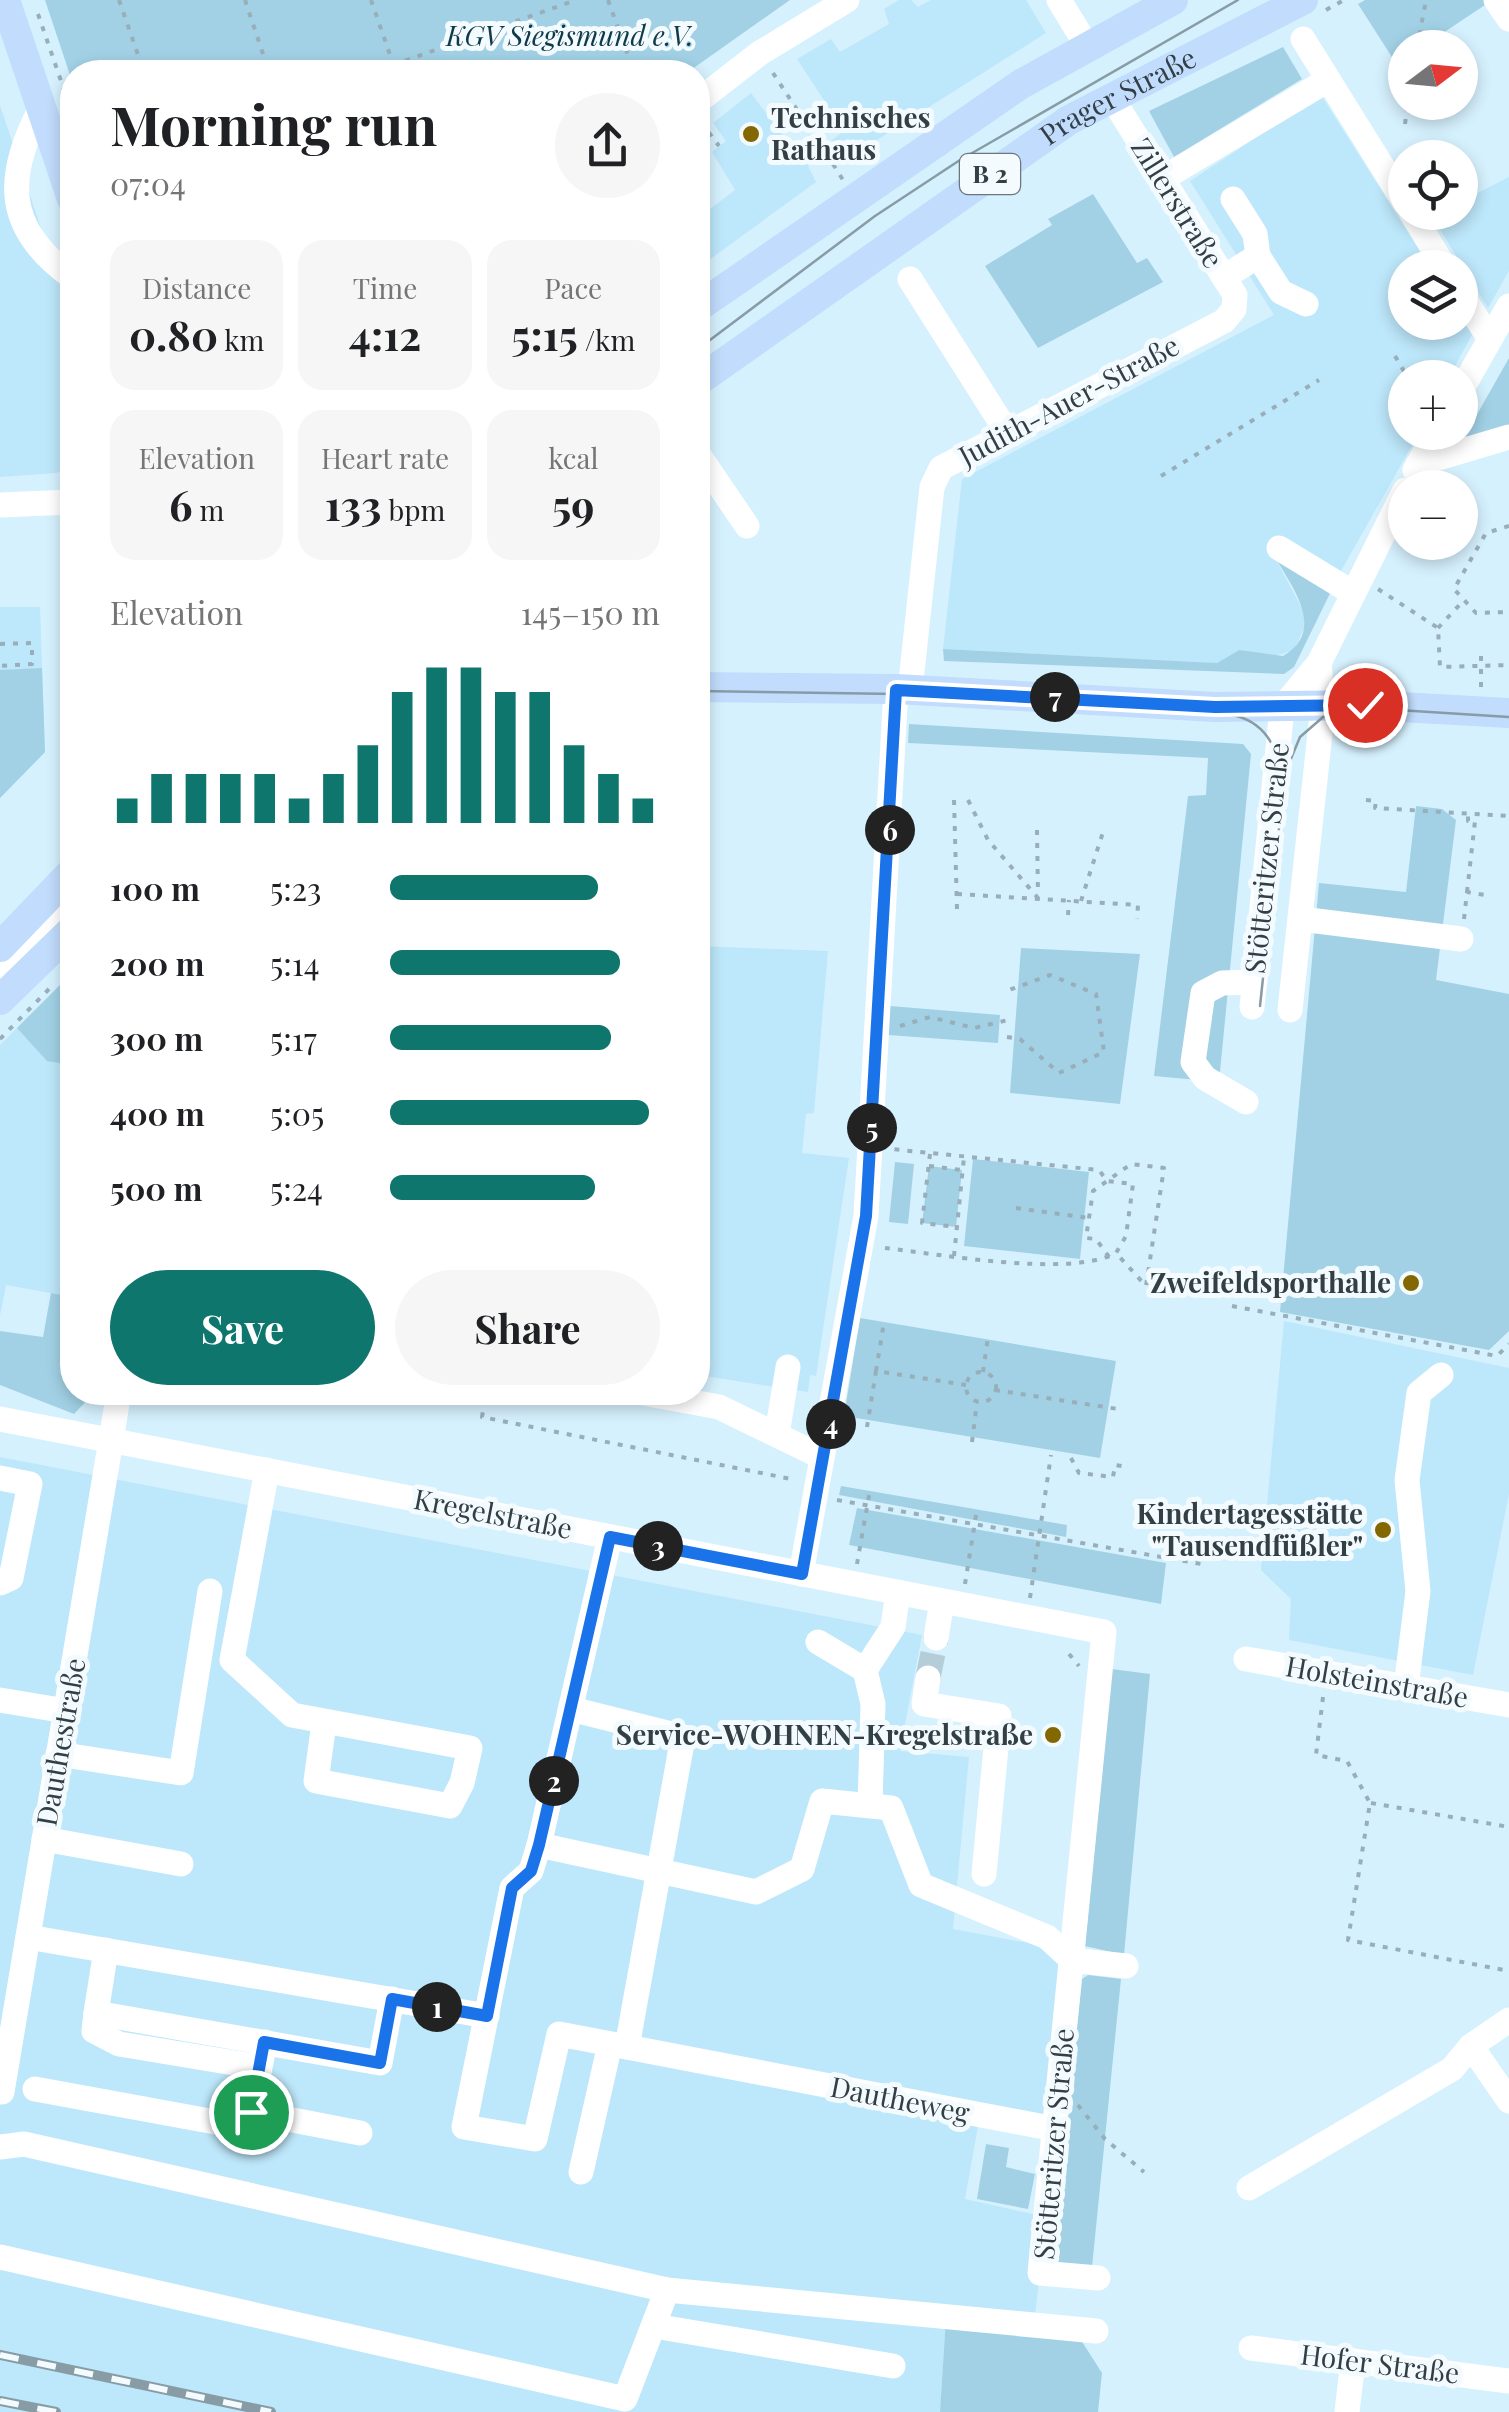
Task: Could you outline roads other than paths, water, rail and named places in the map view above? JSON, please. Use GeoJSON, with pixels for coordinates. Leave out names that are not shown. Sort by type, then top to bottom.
{"type":"FeatureCollection","features":[{"type":"Feature","properties":{"kind":"main road"},"geometry":{"type":"LineString","coordinates":[[5,0],[60,163]]}},
{"type":"Feature","properties":{"kind":"main road","name":"B 2"},"geometry":{"type":"LineString","coordinates":[[710,300],[1021,84],[1173,0]]}},
{"type":"Feature","properties":{"kind":"main road","name":"Prager Straße"},"geometry":{"type":"LineString","coordinates":[[710,372],[1068,120],[1302,0]]}},
{"type":"Feature","properties":{"kind":"main road"},"geometry":{"type":"LineString","coordinates":[[710,687],[904,690],[1282,708],[1495,712]]}},
{"type":"Feature","properties":{"kind":"main road"},"geometry":{"type":"LineString","coordinates":[[0,947],[60,884]]}},
{"type":"Feature","properties":{"kind":"main road"},"geometry":{"type":"LineString","coordinates":[[0,1000],[60,931]]}},
{"type":"Feature","properties":{"kind":"street"},"geometry":{"type":"LineString","coordinates":[[710,101],[760,53],[847,0]]}},
{"type":"Feature","properties":{"kind":"street"},"geometry":{"type":"LineString","coordinates":[[1060,0],[1088,46]]}},
{"type":"Feature","properties":{"kind":"street"},"geometry":{"type":"LineString","coordinates":[[1496,0],[1509,19]]}},
{"type":"Feature","properties":{"kind":"street"},"geometry":{"type":"LineString","coordinates":[[1302,39],[1388,176]]}},
{"type":"Feature","properties":{"kind":"street"},"geometry":{"type":"LineString","coordinates":[[1162,179],[1328,80]]}},
{"type":"Feature","properties":{"kind":"street","name":"Zillerstraße"},"geometry":{"type":"LineString","coordinates":[[1112,98],[1235,296],[1234,309]]}},
{"type":"Feature","properties":{"kind":"street"},"geometry":{"type":"LineString","coordinates":[[42,108],[26,136],[16,172],[17,213],[40,252],[60,268]]}},
{"type":"Feature","properties":{"kind":"street"},"geometry":{"type":"LineString","coordinates":[[1233,199],[1255,234],[1258,256],[1281,292],[1306,304]]}},
{"type":"Feature","properties":{"kind":"street"},"geometry":{"type":"LineString","coordinates":[[1224,277],[1258,256]]}},
{"type":"Feature","properties":{"kind":"street"},"geometry":{"type":"LineString","coordinates":[[910,279],[1007,432]]}},
{"type":"Feature","properties":{"kind":"street"},"geometry":{"type":"LineString","coordinates":[[1478,361],[1509,306]]}},
{"type":"Feature","properties":{"kind":"street","name":"Judith-Auer-Straße"},"geometry":{"type":"LineString","coordinates":[[904,690],[935,478],[941,468],[1224,320],[1234,309]]}},
{"type":"Feature","properties":{"kind":"street"},"geometry":{"type":"LineString","coordinates":[[1478,321],[1490,340]]}},
{"type":"Feature","properties":{"kind":"street"},"geometry":{"type":"LineString","coordinates":[[1418,464],[1509,438]]}},
{"type":"Feature","properties":{"kind":"street","name":"Stötteritzer Straße"},"geometry":{"type":"LineString","coordinates":[[1415,470],[1426,450]]}},
{"type":"Feature","properties":{"kind":"street"},"geometry":{"type":"LineString","coordinates":[[710,471],[748,526]]}},
{"type":"Feature","properties":{"kind":"street"},"geometry":{"type":"LineString","coordinates":[[0,505],[60,502]]}},
{"type":"Feature","properties":{"kind":"street","name":"Stötteritzer Straße"},"geometry":{"type":"LineString","coordinates":[[1246,1102],[1205,1078],[1193,1062],[1203,993],[1222,983],[1253,994],[1282,708],[1319,663],[1388,525]]}},
{"type":"Feature","properties":{"kind":"street"},"geometry":{"type":"LineString","coordinates":[[1279,548],[1357,586]]}},
{"type":"Feature","properties":{"kind":"street","name":"Stötteritzer Straße"},"geometry":{"type":"LineString","coordinates":[[1290,1010],[1323,706],[1319,663]]}},
{"type":"Feature","properties":{"kind":"street"},"geometry":{"type":"LineString","coordinates":[[802,1574],[861,1245],[904,690]]}},
{"type":"Feature","properties":{"kind":"street"},"geometry":{"type":"LineString","coordinates":[[0,965],[60,904]]}},
{"type":"Feature","properties":{"kind":"street"},"geometry":{"type":"LineString","coordinates":[[1301,919],[1463,929]]}},
{"type":"Feature","properties":{"kind":"street"},"geometry":{"type":"LineString","coordinates":[[0,978],[60,929]]}},
{"type":"Feature","properties":{"kind":"street"},"geometry":{"type":"LineString","coordinates":[[777,1434],[788,1367]]}},
{"type":"Feature","properties":{"kind":"street"},"geometry":{"type":"LineString","coordinates":[[1406,1687],[1418,1591],[1407,1480],[1419,1393],[1440,1375]]}},
{"type":"Feature","properties":{"kind":"street","name":"Dauthestraße"},"geometry":{"type":"LineString","coordinates":[[2,2092],[118,1405]]}},
{"type":"Feature","properties":{"kind":"street"},"geometry":{"type":"LineString","coordinates":[[708,1405],[822,1457]]}},
{"type":"Feature","properties":{"kind":"street","name":"Kregelstraße"},"geometry":{"type":"LineString","coordinates":[[0,1419],[1104,1632]]}},
{"type":"Feature","properties":{"kind":"street"},"geometry":{"type":"LineString","coordinates":[[266,1470],[232,1660],[292,1715],[470,1748],[462,1783],[450,1806],[316,1782],[324,1723]]}},
{"type":"Feature","properties":{"kind":"street"},"geometry":{"type":"LineString","coordinates":[[0,1478],[30,1484],[11,1578],[0,1582]]}},
{"type":"Feature","properties":{"kind":"street"},"geometry":{"type":"LineString","coordinates":[[28,1937],[487,2016],[512,1888],[531,1871],[539,1845],[610,1537]]}},
{"type":"Feature","properties":{"kind":"street"},"geometry":{"type":"LineString","coordinates":[[58,1754],[182,1773],[210,1591]]}},
{"type":"Feature","properties":{"kind":"street"},"geometry":{"type":"LineString","coordinates":[[865,1670],[893,1627],[898,1592]]}},
{"type":"Feature","properties":{"kind":"street"},"geometry":{"type":"LineString","coordinates":[[936,1638],[952,1603]]}},
{"type":"Feature","properties":{"kind":"street","name":"Stötteritzer Straße"},"geometry":{"type":"LineString","coordinates":[[1098,2278],[1040,2272],[1104,1632]]}},
{"type":"Feature","properties":{"kind":"street"},"geometry":{"type":"LineString","coordinates":[[818,1642],[865,1670],[873,1704],[870,1806]]}},
{"type":"Feature","properties":{"kind":"street","name":"Holsteinstraße"},"geometry":{"type":"LineString","coordinates":[[1246,1660],[1509,1706]]}},
{"type":"Feature","properties":{"kind":"street"},"geometry":{"type":"LineString","coordinates":[[928,1678],[924,1704],[999,1716],[984,1874]]}},
{"type":"Feature","properties":{"kind":"street"},"geometry":{"type":"LineString","coordinates":[[0,1700],[66,1711]]}},
{"type":"Feature","properties":{"kind":"street"},"geometry":{"type":"LineString","coordinates":[[571,1708],[683,1737],[619,2045],[581,2172]]}},
{"type":"Feature","properties":{"kind":"street"},"geometry":{"type":"LineString","coordinates":[[539,1845],[756,1892],[802,1869],[822,1801],[891,1808],[921,1886],[1047,1936],[1072,1960],[1126,1966]]}},
{"type":"Feature","properties":{"kind":"street"},"geometry":{"type":"LineString","coordinates":[[44,1839],[182,1864]]}},
{"type":"Feature","properties":{"kind":"street"},"geometry":{"type":"LineString","coordinates":[[106,1950],[94,2031],[120,2044],[380,2063],[392,1999]]}},
{"type":"Feature","properties":{"kind":"street","name":"Dautheweg"},"geometry":{"type":"LineString","coordinates":[[487,2016],[464,2127],[535,2139],[559,2034],[1055,2130]]}},
{"type":"Feature","properties":{"kind":"street"},"geometry":{"type":"LineString","coordinates":[[1249,2188],[1452,2069],[1471,2046],[1509,2020]]}},
{"type":"Feature","properties":{"kind":"street"},"geometry":{"type":"LineString","coordinates":[[1471,2046],[1509,2101]]}},
{"type":"Feature","properties":{"kind":"street"},"geometry":{"type":"LineString","coordinates":[[35,2089],[248,2128],[262,2054]]}},
{"type":"Feature","properties":{"kind":"street"},"geometry":{"type":"LineString","coordinates":[[251,2112],[360,2133]]}},
{"type":"Feature","properties":{"kind":"street"},"geometry":{"type":"LineString","coordinates":[[0,2148],[24,2144],[667,2290],[1096,2332]]}},
{"type":"Feature","properties":{"kind":"street"},"geometry":{"type":"LineString","coordinates":[[0,2258],[625,2399],[667,2290]]}},
{"type":"Feature","properties":{"kind":"street"},"geometry":{"type":"LineString","coordinates":[[654,2326],[892,2366]]}},
{"type":"Feature","properties":{"kind":"street","name":"Hofer Straße"},"geometry":{"type":"LineString","coordinates":[[1251,2348],[1509,2380]]}},
{"type":"Feature","properties":{"kind":"street"},"geometry":{"type":"LineString","coordinates":[[1347,2412],[1353,2361]]}},
{"type":"Feature","properties":{"kind":"tunnel"},"geometry":{"type":"LineString","coordinates":[[928,1678],[936,1638]]}},
{"type":"Feature","properties":{"kind":"tram line"},"geometry":{"type":"LineString","coordinates":[[710,340],[875,216],[960,160],[1238,0]]}},
{"type":"Feature","properties":{"kind":"tram line"},"geometry":{"type":"LineString","coordinates":[[710,691],[896,694],[1264,712],[1366,708],[1509,717]]}},
{"type":"Feature","properties":{"kind":"tram line"},"geometry":{"type":"LineString","coordinates":[[1260,1006],[1285,773],[1300,737],[1330,711]]}},
{"type":"Feature","properties":{"kind":"tram line"},"geometry":{"type":"LineString","coordinates":[[1232,715],[1252,723],[1267,736],[1276,755],[1279,776]]}},
{"type":"Feature","properties":{"kind":"railway"},"geometry":{"type":"LineString","coordinates":[[0,2355],[271,2412]]}},
{"type":"Feature","properties":{"kind":"railway"},"geometry":{"type":"LineString","coordinates":[[0,2401],[56,2412]]}},
{"type":"Feature","properties":{"kind":"place","name":"Technisches Rathaus"},"geometry":{"type":"Point","coordinates":[751,134]}},
{"type":"Feature","properties":{"kind":"place","name":"Zweifeldsporthalle"},"geometry":{"type":"Point","coordinates":[1411,1283]}},
{"type":"Feature","properties":{"kind":"place","name":"Kindertagesstätte \"Tausendfüßler\""},"geometry":{"type":"Point","coordinates":[1383,1530]}},
{"type":"Feature","properties":{"kind":"place","name":"Service-WOHNEN-Kregelstraße"},"geometry":{"type":"Point","coordinates":[1053,1735]}},
{"type":"Feature","properties":{"kind":"park label","name":"KGV Siegismund e.V."},"geometry":{"type":"Point","coordinates":[570,36]}}]}
